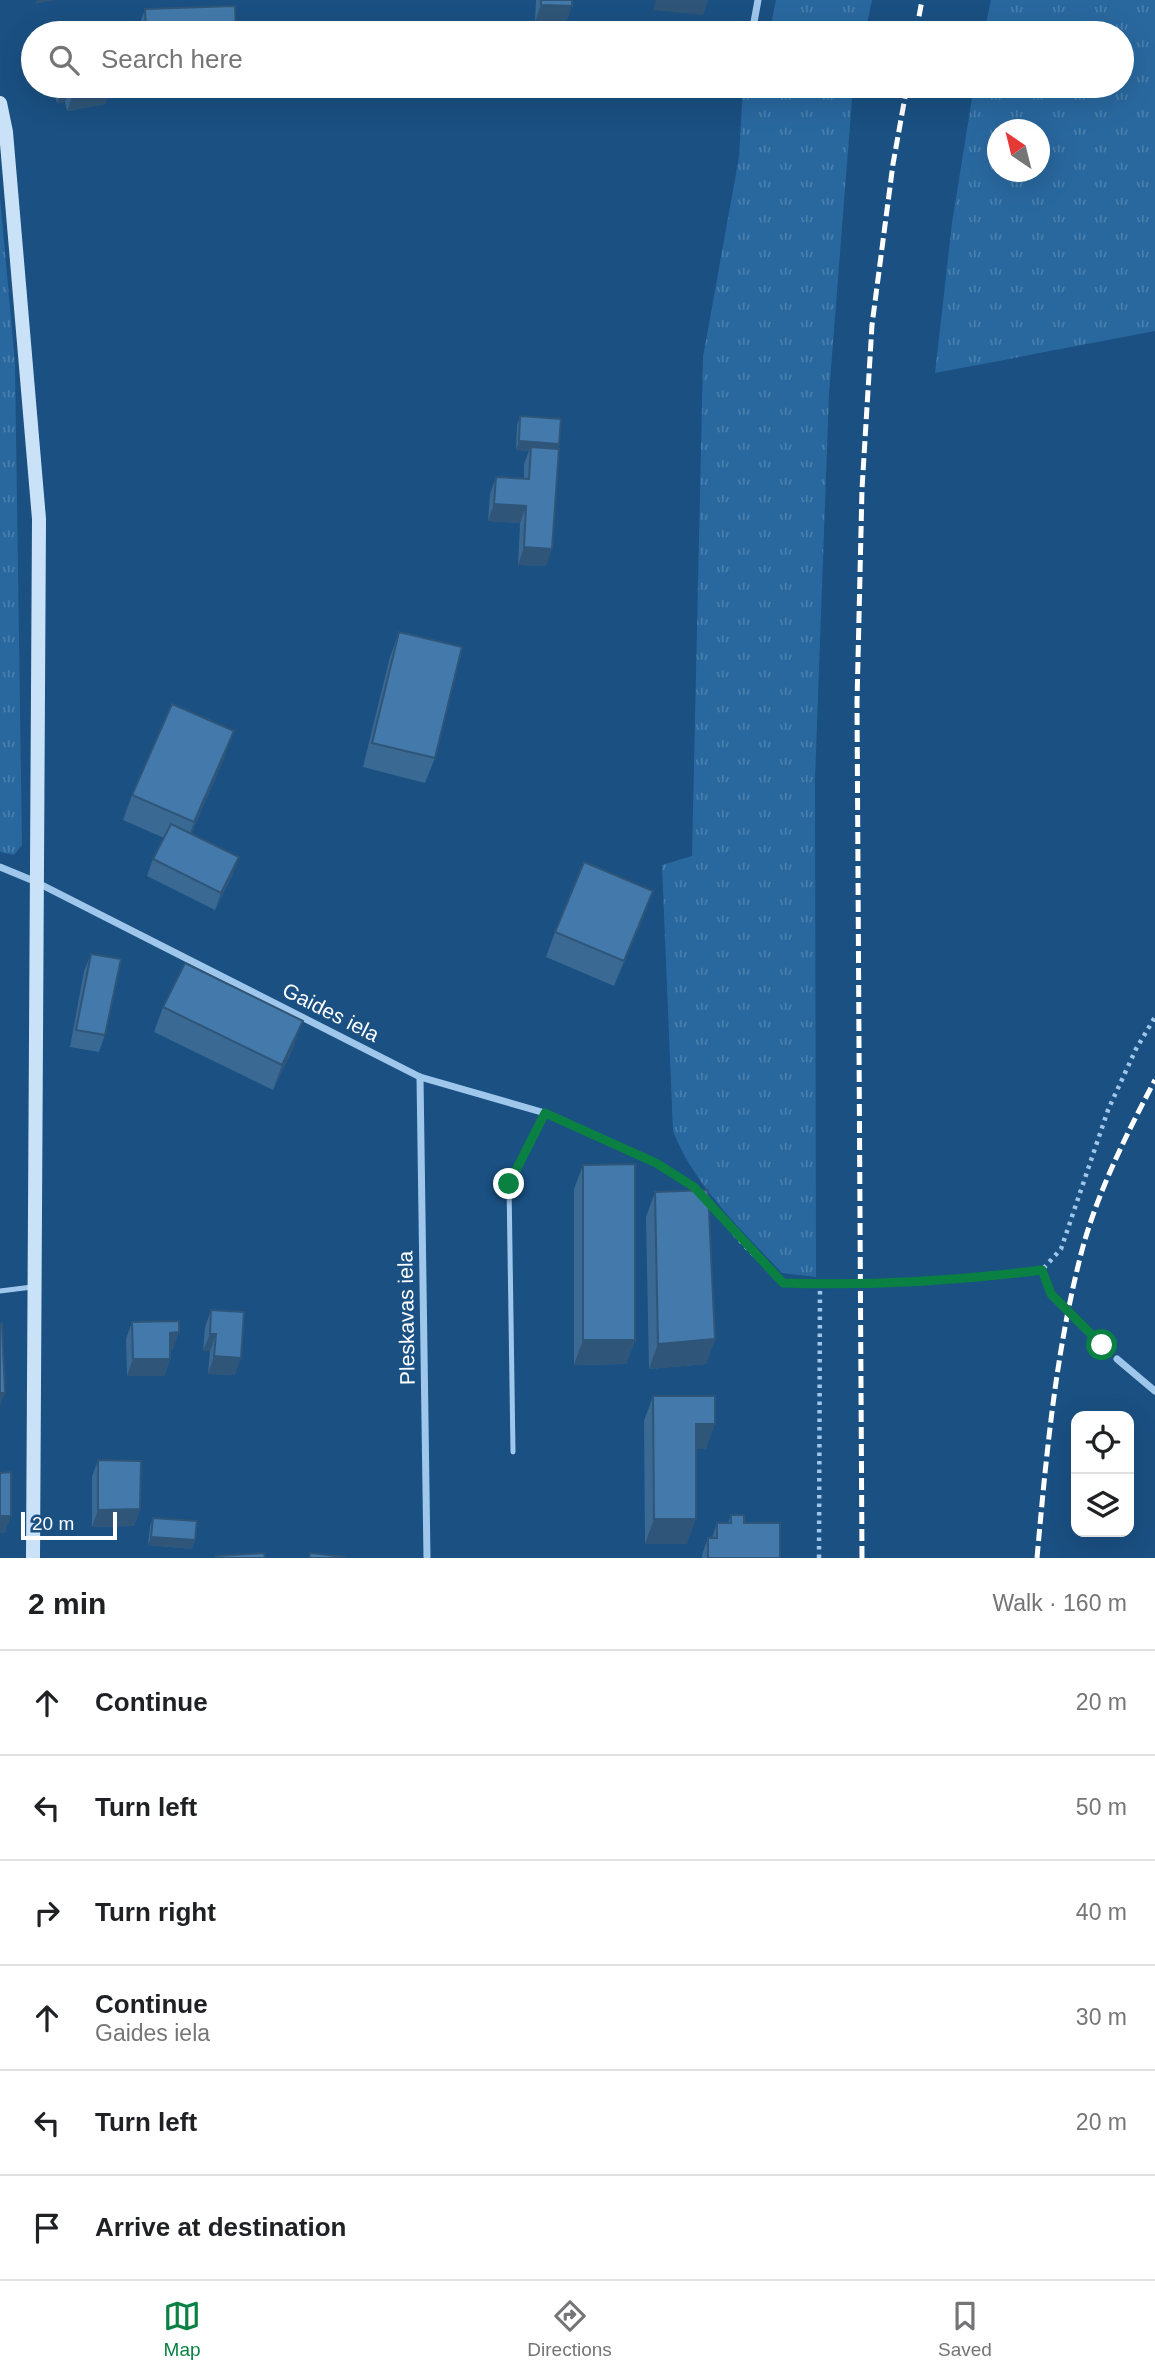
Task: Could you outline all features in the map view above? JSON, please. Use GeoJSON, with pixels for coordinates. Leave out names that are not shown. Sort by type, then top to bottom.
{"type":"FeatureCollection","features":[{"type":"Feature","properties":{"kind":"street"},"geometry":{"type":"LineString","coordinates":[[754,21],[758,0]]}},
{"type":"Feature","properties":{"kind":"street"},"geometry":{"type":"LineString","coordinates":[[0,103],[6,132],[39,519],[34,881],[33,1558]]}},
{"type":"Feature","properties":{"kind":"street","name":"Gaides iela"},"geometry":{"type":"LineString","coordinates":[[0,867],[34,881],[420,1077],[545,1113],[656,1163]]}},
{"type":"Feature","properties":{"kind":"street","name":"Pleskavas iela"},"geometry":{"type":"LineString","coordinates":[[420,1077],[427,1558]]}},
{"type":"Feature","properties":{"kind":"street"},"geometry":{"type":"LineString","coordinates":[[1117,1359],[1155,1391]]}},
{"type":"Feature","properties":{"kind":"lane"},"geometry":{"type":"LineString","coordinates":[[513,1452],[509,1184],[545,1113]]}},
{"type":"Feature","properties":{"kind":"lane"},"geometry":{"type":"LineString","coordinates":[[0,1291],[33,1287]]}},
{"type":"Feature","properties":{"kind":"path"},"geometry":{"type":"LineString","coordinates":[[656,1163],[694,1187],[783,1283],[932,1283],[1042,1270],[1061,1250],[1108,1110],[1136,1049],[1155,1017]]}},
{"type":"Feature","properties":{"kind":"path"},"geometry":{"type":"LineString","coordinates":[[1042,1270],[1051,1294],[1117,1359]]}},
{"type":"Feature","properties":{"kind":"path"},"geometry":{"type":"LineString","coordinates":[[819,1558],[820,1285]]}},
{"type":"Feature","properties":{"kind":"green space"},"geometry":{"type":"Polygon","coordinates":[[[776,0],[872,0],[868,21],[772,21],[776,0]]]}},
{"type":"Feature","properties":{"kind":"green space"},"geometry":{"type":"Polygon","coordinates":[[[991,0],[1155,0],[1155,331],[935,373],[952,223],[972,98],[1134,98],[1134,21],[987,21],[991,0]]]}},
{"type":"Feature","properties":{"kind":"green space"},"geometry":{"type":"Polygon","coordinates":[[[742,98],[852,98],[829,394],[815,779],[816,1277],[782,1273],[707,1189],[682,1151],[673,1131],[662,865],[692,856],[703,357],[739,157],[742,98]]]}},
{"type":"Feature","properties":{"kind":"green space"},"geometry":{"type":"Polygon","coordinates":[[[0,197],[15,364],[22,845],[14,855],[0,852],[0,197]]]}},
{"type":"Feature","properties":{"kind":"building"},"geometry":{"type":"Polygon","coordinates":[[[541,0],[572,0],[572,6],[541,5],[541,0]]]}},
{"type":"Feature","properties":{"kind":"building"},"geometry":{"type":"Polygon","coordinates":[[[235,6],[236,21],[146,21],[145,9],[235,6]]]}},
{"type":"Feature","properties":{"kind":"building"},"geometry":{"type":"Polygon","coordinates":[[[520,416],[561,419],[559,444],[519,441],[520,416]]]}},
{"type":"Feature","properties":{"kind":"building"},"geometry":{"type":"Polygon","coordinates":[[[531,447],[559,449],[552,549],[524,547],[526,506],[494,504],[496,477],[529,479],[531,447]]]}},
{"type":"Feature","properties":{"kind":"building"},"geometry":{"type":"Polygon","coordinates":[[[399,632],[462,647],[435,758],[372,743],[399,632]]]}},
{"type":"Feature","properties":{"kind":"building"},"geometry":{"type":"Polygon","coordinates":[[[172,704],[234,731],[194,822],[132,795],[172,704]]]}},
{"type":"Feature","properties":{"kind":"building"},"geometry":{"type":"Polygon","coordinates":[[[171,824],[239,857],[221,893],[153,859],[171,824]]]}},
{"type":"Feature","properties":{"kind":"building"},"geometry":{"type":"Polygon","coordinates":[[[584,862],[653,891],[624,961],[555,932],[584,862]]]}},
{"type":"Feature","properties":{"kind":"building"},"geometry":{"type":"Polygon","coordinates":[[[91,954],[121,959],[105,1035],[76,1030],[91,954]]]}},
{"type":"Feature","properties":{"kind":"building"},"geometry":{"type":"Polygon","coordinates":[[[185,963],[303,1021],[282,1065],[163,1007],[185,963]]]}},
{"type":"Feature","properties":{"kind":"building"},"geometry":{"type":"Polygon","coordinates":[[[635,1164],[635,1340],[583,1340],[583,1165],[635,1164]]]}},
{"type":"Feature","properties":{"kind":"building"},"geometry":{"type":"Polygon","coordinates":[[[708,1190],[715,1339],[658,1344],[655,1192],[708,1190]]]}},
{"type":"Feature","properties":{"kind":"building"},"geometry":{"type":"Polygon","coordinates":[[[211,1310],[244,1312],[241,1358],[214,1356],[216,1334],[210,1334],[211,1310]]]}},
{"type":"Feature","properties":{"kind":"building"},"geometry":{"type":"Polygon","coordinates":[[[179,1321],[179,1332],[170,1333],[170,1359],[133,1359],[132,1322],[179,1321]]]}},
{"type":"Feature","properties":{"kind":"building"},"geometry":{"type":"Polygon","coordinates":[[[2,1323],[5,1393],[0,1393],[2,1323]]]}},
{"type":"Feature","properties":{"kind":"building"},"geometry":{"type":"Polygon","coordinates":[[[653,1396],[715,1396],[715,1424],[696,1424],[696,1519],[654,1519],[653,1396]]]}},
{"type":"Feature","properties":{"kind":"building"},"geometry":{"type":"Polygon","coordinates":[[[98,1460],[141,1461],[140,1509],[98,1510],[98,1460]]]}},
{"type":"Feature","properties":{"kind":"building"},"geometry":{"type":"Polygon","coordinates":[[[11,1472],[11,1516],[0,1516],[0,1473],[11,1472]]]}},
{"type":"Feature","properties":{"kind":"building"},"geometry":{"type":"Polygon","coordinates":[[[731,1515],[744,1515],[744,1523],[780,1523],[780,1558],[708,1558],[708,1538],[717,1538],[717,1523],[731,1523],[731,1515]]]}},
{"type":"Feature","properties":{"kind":"building"},"geometry":{"type":"Polygon","coordinates":[[[153,1518],[197,1521],[195,1540],[151,1537],[153,1518]]]}},
{"type":"Feature","properties":{"kind":"building"},"geometry":{"type":"Polygon","coordinates":[[[264,1553],[265,1558],[216,1558],[216,1556],[264,1553]]]}},
{"type":"Feature","properties":{"kind":"building"},"geometry":{"type":"Polygon","coordinates":[[[310,1553],[344,1557],[344,1558],[309,1558],[310,1553]]]}},
{"type":"Feature","properties":{"kind":"railway"},"geometry":{"type":"LineString","coordinates":[[918,21],[922,0]]}},
{"type":"Feature","properties":{"kind":"railway"},"geometry":{"type":"LineString","coordinates":[[862,1558],[857,702],[862,489],[872,325],[893,164],[905,98]]}},
{"type":"Feature","properties":{"kind":"railway"},"geometry":{"type":"LineString","coordinates":[[1037,1558],[1058,1372],[1079,1262],[1102,1192],[1155,1080]]}},
{"type":"Feature","properties":{"kind":"route"},"geometry":{"type":"LineString","coordinates":[[509,1184],[545,1113],[656,1163],[694,1187],[727,1222],[743,1244],[783,1283],[860,1286],[889,1282],[932,1283],[1042,1270],[1051,1294],[1102,1345]]}}]}
